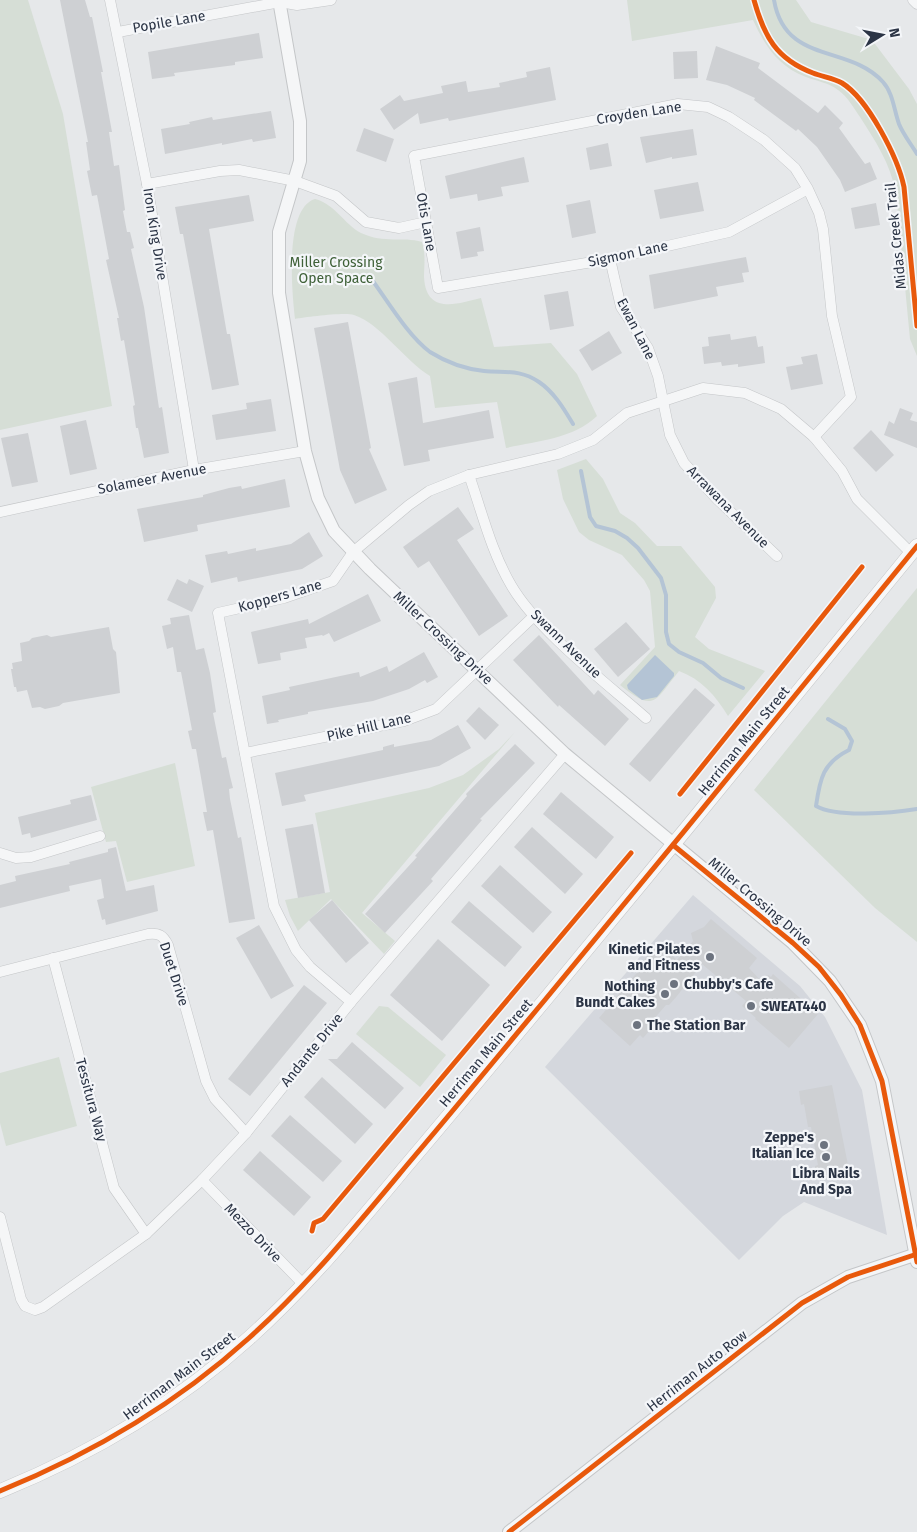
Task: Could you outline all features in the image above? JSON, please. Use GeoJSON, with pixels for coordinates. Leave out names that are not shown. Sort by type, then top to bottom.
{"type":"FeatureCollection","features":[{"type":"Feature","properties":{"kind":"main road","name":"Herriman Main Street"},"geometry":{"type":"LineString","coordinates":[[0,1492],[49,1471],[120,1434],[194,1383],[248,1339],[304,1285],[378,1201],[673,845],[914,549]]}},
{"type":"Feature","properties":{"kind":"street","name":"Iron King Drive"},"geometry":{"type":"LineString","coordinates":[[110,0],[118,32],[147,184],[194,470]]}},
{"type":"Feature","properties":{"kind":"street","name":"Popile Lane"},"geometry":{"type":"LineString","coordinates":[[118,32],[281,1],[298,5],[331,0]]}},
{"type":"Feature","properties":{"kind":"street"},"geometry":{"type":"LineString","coordinates":[[913,0],[917,4]]}},
{"type":"Feature","properties":{"kind":"street","name":"Miller Crossing Drive"},"geometry":{"type":"LineString","coordinates":[[281,1],[300,121],[300,161],[279,232],[279,293],[305,451],[318,498],[334,531],[565,754],[806,955],[830,981],[851,1010],[872,1052],[882,1081],[916,1259]]}},
{"type":"Feature","properties":{"kind":"street","name":"Croyden Lane"},"geometry":{"type":"LineString","coordinates":[[414,156],[678,104],[708,107],[729,117],[764,140],[795,168],[808,189],[819,213],[823,229],[832,316],[851,397],[814,437]]}},
{"type":"Feature","properties":{"kind":"street","name":"Otis Lane"},"geometry":{"type":"LineString","coordinates":[[414,156],[438,288]]}},
{"type":"Feature","properties":{"kind":"street"},"geometry":{"type":"LineString","coordinates":[[147,184],[220,171],[239,170],[295,181],[336,196],[366,222],[399,228],[426,222]]}},
{"type":"Feature","properties":{"kind":"street","name":"Sigmon Lane"},"geometry":{"type":"LineString","coordinates":[[438,288],[610,259],[729,232],[808,189]]}},
{"type":"Feature","properties":{"kind":"street","name":"Ewan Lane"},"geometry":{"type":"LineString","coordinates":[[610,259],[621,307],[648,348],[664,400]]}},
{"type":"Feature","properties":{"kind":"street","name":"Koppers Lane"},"geometry":{"type":"LineString","coordinates":[[351,1002],[310,967],[296,950],[283,928],[274,906],[218,613],[284,598],[333,581],[354,552],[409,505],[429,492],[469,475],[558,454],[593,440],[627,413],[703,388],[745,393],[782,409],[814,437],[842,470],[857,499],[914,549]]}},
{"type":"Feature","properties":{"kind":"street","name":"Arrawana Avenue"},"geometry":{"type":"LineString","coordinates":[[664,400],[670,435],[684,464],[717,499],[777,556]]}},
{"type":"Feature","properties":{"kind":"street","name":"Solameer Avenue"},"geometry":{"type":"LineString","coordinates":[[0,512],[194,470],[305,451]]}},
{"type":"Feature","properties":{"kind":"street","name":"Swann Avenue"},"geometry":{"type":"LineString","coordinates":[[469,475],[498,556],[511,586],[534,616],[646,718]]}},
{"type":"Feature","properties":{"kind":"street","name":"Pike Hill Lane"},"geometry":{"type":"LineString","coordinates":[[245,753],[404,721],[436,709],[534,616]]}},
{"type":"Feature","properties":{"kind":"street","name":"Andante Drive"},"geometry":{"type":"LineString","coordinates":[[0,1217],[21,1300],[29,1309],[35,1310],[146,1234],[202,1180],[246,1133],[351,1002],[565,754]]}},
{"type":"Feature","properties":{"kind":"street"},"geometry":{"type":"LineString","coordinates":[[0,853],[16,858],[31,857],[100,836]]}},
{"type":"Feature","properties":{"kind":"street","name":"Duet Drive"},"geometry":{"type":"LineString","coordinates":[[0,972],[148,934],[156,933],[164,936],[206,1081],[215,1099],[246,1133]]}},
{"type":"Feature","properties":{"kind":"street","name":"Tessitura Way"},"geometry":{"type":"LineString","coordinates":[[53,958],[114,1188],[146,1234]]}},
{"type":"Feature","properties":{"kind":"street","name":"Mezzo Drive"},"geometry":{"type":"LineString","coordinates":[[202,1180],[304,1285]]}},
{"type":"Feature","properties":{"kind":"street","name":"Herriman Auto Row"},"geometry":{"type":"LineString","coordinates":[[509,1532],[802,1303],[848,1278],[916,1259]]}},
{"type":"Feature","properties":{"kind":"shaded area"},"geometry":{"type":"Polygon","coordinates":[[[693,895],[800,986],[825,1017],[862,1090],[887,1235],[804,1202],[783,1216],[739,1260],[545,1067],[693,895]]]}},
{"type":"Feature","properties":{"kind":"green space"},"geometry":{"type":"Polygon","coordinates":[[[0,0],[28,0],[63,114],[112,406],[0,430],[0,0]]]}},
{"type":"Feature","properties":{"kind":"green space"},"geometry":{"type":"Polygon","coordinates":[[[627,0],[796,0],[811,22],[872,40],[909,89],[917,104],[917,356],[910,339],[896,193],[890,172],[877,144],[848,99],[827,84],[806,77],[780,61],[762,38],[753,20],[632,41],[627,0]]]}},
{"type":"Feature","properties":{"kind":"green space","name":"Miller Crossing Open Space"},"geometry":{"type":"Polygon","coordinates":[[[315,199],[328,205],[349,225],[361,233],[378,238],[422,242],[424,277],[426,289],[430,297],[444,304],[462,303],[481,298],[494,347],[551,343],[577,374],[597,416],[577,430],[566,434],[506,448],[497,402],[435,408],[430,376],[374,326],[349,314],[295,319],[292,291],[294,234],[298,218],[305,206],[315,199]]]}},
{"type":"Feature","properties":{"kind":"green space"},"geometry":{"type":"Polygon","coordinates":[[[586,459],[603,479],[620,513],[635,523],[657,546],[681,546],[715,587],[716,598],[695,637],[709,649],[765,671],[728,716],[701,683],[679,671],[659,696],[653,700],[640,699],[620,685],[655,647],[650,591],[644,580],[622,555],[589,540],[579,532],[563,499],[557,470],[586,459]]]}},
{"type":"Feature","properties":{"kind":"green space"},"geometry":{"type":"Polygon","coordinates":[[[917,588],[917,942],[875,908],[754,790],[917,588]]]}},
{"type":"Feature","properties":{"kind":"green space"},"geometry":{"type":"Polygon","coordinates":[[[515,732],[362,913],[395,941],[384,954],[331,899],[298,931],[290,916],[285,900],[330,892],[315,813],[429,788],[463,775],[499,749],[515,732]]]}},
{"type":"Feature","properties":{"kind":"green space"},"geometry":{"type":"Polygon","coordinates":[[[175,763],[195,866],[127,882],[116,841],[106,842],[91,787],[175,763]]]}},
{"type":"Feature","properties":{"kind":"green space"},"geometry":{"type":"Polygon","coordinates":[[[379,1006],[388,1007],[446,1055],[420,1087],[356,1034],[379,1006]]]}},
{"type":"Feature","properties":{"kind":"green space"},"geometry":{"type":"Polygon","coordinates":[[[59,1057],[77,1126],[6,1146],[0,1123],[0,1073],[59,1057]]]}},
{"type":"Feature","properties":{"kind":"water"},"geometry":{"type":"Polygon","coordinates":[[[655,655],[674,673],[674,676],[657,697],[642,700],[628,689],[627,685],[655,655]]]}},
{"type":"Feature","properties":{"kind":"building"},"geometry":{"type":"Polygon","coordinates":[[[60,0],[85,0],[90,17],[92,17],[112,132],[109,132],[114,166],[119,165],[125,210],[123,211],[127,232],[130,232],[134,248],[131,249],[144,307],[159,408],[162,407],[169,453],[144,458],[138,428],[136,428],[133,406],[135,405],[124,340],[121,341],[117,318],[119,318],[106,260],[109,259],[97,195],[92,196],[87,171],[90,170],[86,142],[88,142],[60,0]]]}},
{"type":"Feature","properties":{"kind":"building"},"geometry":{"type":"Polygon","coordinates":[[[259,33],[263,58],[235,62],[235,65],[174,73],[175,76],[152,79],[148,52],[259,33]]]}},
{"type":"Feature","properties":{"kind":"building"},"geometry":{"type":"Polygon","coordinates":[[[716,46],[760,63],[758,68],[818,113],[825,105],[843,123],[839,128],[865,164],[870,162],[877,179],[845,192],[840,180],[817,147],[798,129],[796,131],[754,100],[755,98],[727,85],[706,80],[716,46]]]}},
{"type":"Feature","properties":{"kind":"building"},"geometry":{"type":"Polygon","coordinates":[[[697,51],[698,78],[674,79],[673,52],[697,51]]]}},
{"type":"Feature","properties":{"kind":"building"},"geometry":{"type":"Polygon","coordinates":[[[550,67],[556,100],[449,121],[448,118],[420,124],[418,113],[394,130],[380,109],[400,95],[404,101],[443,93],[441,86],[466,81],[468,92],[500,87],[499,83],[527,77],[526,72],[550,67]]]}},
{"type":"Feature","properties":{"kind":"building"},"geometry":{"type":"Polygon","coordinates":[[[271,111],[276,138],[253,142],[252,139],[222,145],[222,143],[165,154],[161,129],[190,124],[189,122],[212,117],[213,120],[271,111]]]}},
{"type":"Feature","properties":{"kind":"building"},"geometry":{"type":"Polygon","coordinates":[[[364,128],[394,139],[386,162],[356,151],[364,128]]]}},
{"type":"Feature","properties":{"kind":"building"},"geometry":{"type":"Polygon","coordinates":[[[693,129],[697,155],[672,159],[672,157],[646,163],[640,137],[693,129]]]}},
{"type":"Feature","properties":{"kind":"building"},"geometry":{"type":"Polygon","coordinates":[[[608,143],[612,166],[590,170],[586,148],[608,143]]]}},
{"type":"Feature","properties":{"kind":"building"},"geometry":{"type":"Polygon","coordinates":[[[524,157],[529,182],[501,187],[503,196],[478,201],[477,194],[450,199],[445,176],[524,157]]]}},
{"type":"Feature","properties":{"kind":"building"},"geometry":{"type":"Polygon","coordinates":[[[698,182],[704,211],[660,219],[654,190],[698,182]]]}},
{"type":"Feature","properties":{"kind":"building"},"geometry":{"type":"Polygon","coordinates":[[[249,195],[254,221],[209,229],[227,334],[230,334],[239,385],[212,390],[183,234],[180,234],[175,207],[249,195]]]}},
{"type":"Feature","properties":{"kind":"building"},"geometry":{"type":"Polygon","coordinates":[[[590,200],[596,233],[572,238],[566,205],[590,200]]]}},
{"type":"Feature","properties":{"kind":"building"},"geometry":{"type":"Polygon","coordinates":[[[876,203],[880,225],[855,229],[851,208],[876,203]]]}},
{"type":"Feature","properties":{"kind":"building"},"geometry":{"type":"Polygon","coordinates":[[[480,227],[484,251],[477,252],[478,256],[461,259],[456,232],[480,227]]]}},
{"type":"Feature","properties":{"kind":"building"},"geometry":{"type":"Polygon","coordinates":[[[746,257],[749,272],[742,273],[744,282],[716,287],[718,296],[654,309],[649,275],[746,257]]]}},
{"type":"Feature","properties":{"kind":"building"},"geometry":{"type":"Polygon","coordinates":[[[568,291],[574,326],[550,330],[544,295],[568,291]]]}},
{"type":"Feature","properties":{"kind":"building"},"geometry":{"type":"Polygon","coordinates":[[[348,322],[371,448],[369,449],[387,490],[355,504],[340,470],[314,328],[348,322]]]}},
{"type":"Feature","properties":{"kind":"building"},"geometry":{"type":"Polygon","coordinates":[[[609,331],[622,353],[592,371],[579,350],[609,331]]]}},
{"type":"Feature","properties":{"kind":"building"},"geometry":{"type":"Polygon","coordinates":[[[730,334],[731,340],[756,336],[758,347],[763,346],[765,363],[738,367],[738,364],[722,366],[721,362],[704,364],[702,347],[709,346],[708,337],[730,334]]]}},
{"type":"Feature","properties":{"kind":"building"},"geometry":{"type":"Polygon","coordinates":[[[817,354],[823,384],[791,390],[786,367],[803,364],[801,357],[817,354]]]}},
{"type":"Feature","properties":{"kind":"building"},"geometry":{"type":"Polygon","coordinates":[[[417,377],[423,423],[489,410],[494,438],[428,450],[430,461],[404,466],[388,383],[417,377]]]}},
{"type":"Feature","properties":{"kind":"building"},"geometry":{"type":"Polygon","coordinates":[[[271,399],[276,431],[216,440],[212,415],[247,409],[246,403],[271,399]]]}},
{"type":"Feature","properties":{"kind":"building"},"geometry":{"type":"Polygon","coordinates":[[[900,408],[913,413],[910,420],[917,422],[917,448],[884,435],[889,421],[894,424],[900,408]]]}},
{"type":"Feature","properties":{"kind":"building"},"geometry":{"type":"Polygon","coordinates":[[[86,420],[97,469],[70,475],[60,426],[86,420]]]}},
{"type":"Feature","properties":{"kind":"building"},"geometry":{"type":"Polygon","coordinates":[[[871,430],[894,455],[876,472],[853,448],[871,430]]]}},
{"type":"Feature","properties":{"kind":"building"},"geometry":{"type":"Polygon","coordinates":[[[28,433],[38,482],[12,487],[1,438],[28,433]]]}},
{"type":"Feature","properties":{"kind":"building"},"geometry":{"type":"Polygon","coordinates":[[[285,479],[290,507],[197,525],[198,531],[144,542],[137,509],[203,497],[203,495],[229,488],[241,486],[242,489],[285,479]]]}},
{"type":"Feature","properties":{"kind":"building"},"geometry":{"type":"Polygon","coordinates":[[[458,507],[474,529],[457,540],[508,616],[479,636],[429,561],[418,568],[403,547],[458,507]]]}},
{"type":"Feature","properties":{"kind":"building"},"geometry":{"type":"Polygon","coordinates":[[[309,532],[323,556],[302,569],[238,582],[237,577],[211,583],[205,555],[227,551],[228,554],[256,548],[256,551],[291,544],[309,532]]]}},
{"type":"Feature","properties":{"kind":"building"},"geometry":{"type":"Polygon","coordinates":[[[177,579],[187,584],[189,579],[204,586],[192,612],[167,600],[177,579]]]}},
{"type":"Feature","properties":{"kind":"building"},"geometry":{"type":"Polygon","coordinates":[[[368,594],[381,621],[334,642],[329,633],[323,636],[305,638],[307,648],[280,653],[281,660],[258,664],[251,632],[308,619],[309,624],[368,594]]]}},
{"type":"Feature","properties":{"kind":"building"},"geometry":{"type":"Polygon","coordinates":[[[189,615],[196,650],[204,648],[210,673],[216,712],[213,713],[222,758],[226,757],[233,788],[229,789],[230,799],[238,838],[241,837],[255,919],[229,923],[213,830],[207,831],[203,812],[207,812],[196,749],[192,749],[188,731],[192,730],[181,672],[177,672],[173,647],[167,649],[162,626],[171,624],[170,618],[189,615]]]}},
{"type":"Feature","properties":{"kind":"building"},"geometry":{"type":"Polygon","coordinates":[[[626,622],[650,649],[618,677],[594,649],[626,622]]]}},
{"type":"Feature","properties":{"kind":"building"},"geometry":{"type":"Polygon","coordinates":[[[109,627],[113,649],[116,652],[120,693],[63,703],[59,706],[45,709],[40,707],[32,708],[27,690],[17,692],[16,687],[14,687],[11,669],[13,669],[12,663],[22,661],[20,643],[47,635],[51,637],[109,627]]]}},
{"type":"Feature","properties":{"kind":"building"},"geometry":{"type":"Polygon","coordinates":[[[539,635],[594,695],[598,690],[629,719],[605,746],[559,705],[558,707],[513,660],[539,635]]]}},
{"type":"Feature","properties":{"kind":"building"},"geometry":{"type":"Polygon","coordinates":[[[424,652],[438,677],[427,683],[425,680],[409,689],[373,701],[308,712],[308,714],[267,724],[262,696],[290,690],[289,687],[359,672],[360,677],[387,666],[389,672],[424,652]]]}},
{"type":"Feature","properties":{"kind":"building"},"geometry":{"type":"Polygon","coordinates":[[[695,688],[715,705],[650,782],[629,764],[695,688]]]}},
{"type":"Feature","properties":{"kind":"building"},"geometry":{"type":"Polygon","coordinates":[[[479,707],[499,725],[485,740],[466,721],[479,707]]]}},
{"type":"Feature","properties":{"kind":"building"},"geometry":{"type":"Polygon","coordinates":[[[458,725],[471,748],[439,766],[304,795],[306,801],[282,806],[275,773],[383,750],[383,747],[394,744],[394,747],[431,740],[458,725]]]}},
{"type":"Feature","properties":{"kind":"building"},"geometry":{"type":"Polygon","coordinates":[[[515,744],[535,763],[480,819],[482,820],[431,879],[433,881],[385,933],[365,914],[417,857],[415,856],[467,796],[466,794],[515,744]]]}},
{"type":"Feature","properties":{"kind":"building"},"geometry":{"type":"Polygon","coordinates":[[[561,792],[614,837],[596,859],[543,814],[561,792]]]}},
{"type":"Feature","properties":{"kind":"building"},"geometry":{"type":"Polygon","coordinates":[[[91,795],[97,820],[31,838],[30,833],[22,835],[18,817],[71,804],[70,800],[91,795]]]}},
{"type":"Feature","properties":{"kind":"building"},"geometry":{"type":"Polygon","coordinates":[[[313,824],[325,893],[298,898],[285,829],[313,824]]]}},
{"type":"Feature","properties":{"kind":"building"},"geometry":{"type":"Polygon","coordinates":[[[532,827],[583,874],[565,894],[514,847],[532,827]]]}},
{"type":"Feature","properties":{"kind":"building"},"geometry":{"type":"Polygon","coordinates":[[[116,847],[126,891],[154,885],[158,911],[106,925],[105,919],[102,920],[97,900],[104,898],[101,879],[69,886],[70,891],[0,908],[0,885],[16,881],[15,876],[70,864],[69,862],[108,852],[108,849],[116,847]]]}},
{"type":"Feature","properties":{"kind":"building"},"geometry":{"type":"Polygon","coordinates":[[[500,865],[552,912],[533,933],[481,886],[500,865]]]}},
{"type":"Feature","properties":{"kind":"building"},"geometry":{"type":"Polygon","coordinates":[[[332,900],[369,943],[346,963],[309,920],[332,900]]]}},
{"type":"Feature","properties":{"kind":"building"},"geometry":{"type":"Polygon","coordinates":[[[469,901],[522,947],[505,967],[451,922],[469,901]]]}},
{"type":"Feature","properties":{"kind":"building"},"geometry":{"type":"Polygon","coordinates":[[[711,919],[757,958],[749,968],[762,982],[768,975],[771,977],[773,974],[818,1014],[789,1048],[742,1006],[746,1001],[702,964],[677,996],[669,1005],[666,1005],[647,1027],[650,1030],[643,1038],[640,1035],[630,1046],[599,1018],[638,972],[636,970],[655,947],[657,949],[661,946],[677,960],[693,941],[691,933],[704,927],[711,919]]]}},
{"type":"Feature","properties":{"kind":"building"},"geometry":{"type":"Polygon","coordinates":[[[259,925],[294,986],[271,999],[236,938],[259,925]]]}},
{"type":"Feature","properties":{"kind":"building"},"geometry":{"type":"Polygon","coordinates":[[[438,939],[490,985],[442,1041],[390,995],[438,939]]]}},
{"type":"Feature","properties":{"kind":"building"},"geometry":{"type":"Polygon","coordinates":[[[304,985],[327,1003],[250,1096],[228,1079],[304,985]]]}},
{"type":"Feature","properties":{"kind":"building"},"geometry":{"type":"Polygon","coordinates":[[[352,1042],[404,1088],[385,1109],[328,1059],[337,1059],[352,1042]]]}},
{"type":"Feature","properties":{"kind":"building"},"geometry":{"type":"Polygon","coordinates":[[[322,1077],[373,1124],[355,1144],[304,1097],[322,1077]]]}},
{"type":"Feature","properties":{"kind":"building"},"geometry":{"type":"Polygon","coordinates":[[[832,1085],[850,1175],[817,1180],[815,1166],[818,1165],[811,1127],[808,1127],[804,1104],[801,1105],[799,1091],[832,1085]]]}},
{"type":"Feature","properties":{"kind":"building"},"geometry":{"type":"Polygon","coordinates":[[[290,1115],[342,1161],[323,1182],[271,1136],[290,1115]]]}},
{"type":"Feature","properties":{"kind":"building"},"geometry":{"type":"Polygon","coordinates":[[[260,1151],[311,1197],[294,1216],[243,1170],[260,1151]]]}},
{"type":"Feature","properties":{"kind":"waterway"},"geometry":{"type":"LineString","coordinates":[[774,0],[780,21],[791,35],[804,44],[869,70],[883,82],[891,96],[901,128],[917,154]]}},
{"type":"Feature","properties":{"kind":"waterway"},"geometry":{"type":"LineString","coordinates":[[370,277],[406,327],[430,352],[449,362],[470,369],[519,373],[532,378],[554,396],[573,424]]}},
{"type":"Feature","properties":{"kind":"waterway"},"geometry":{"type":"LineString","coordinates":[[581,471],[590,517],[596,526],[615,531],[627,538],[638,548],[661,578],[666,595],[666,632],[669,644],[679,652],[703,663],[721,678],[743,688]]}},
{"type":"Feature","properties":{"kind":"waterway"},"geometry":{"type":"LineString","coordinates":[[828,719],[845,729],[852,741],[849,750],[833,760],[824,772],[816,806],[825,810],[851,813],[880,813],[917,809]]}},
{"type":"Feature","properties":{"kind":"cycle path","name":"Midas Creek Trail"},"geometry":{"type":"LineString","coordinates":[[754,0],[762,25],[773,45],[790,61],[800,67],[839,81],[852,91],[871,115],[889,146],[904,187],[917,326]]}},
{"type":"Feature","properties":{"kind":"cycle path"},"geometry":{"type":"LineString","coordinates":[[0,1491],[34,1477],[100,1444],[162,1406],[221,1362],[291,1297],[350,1232],[458,1104],[685,831],[917,546]]}},
{"type":"Feature","properties":{"kind":"cycle path"},"geometry":{"type":"LineString","coordinates":[[680,794],[862,567]]}},
{"type":"Feature","properties":{"kind":"cycle path"},"geometry":{"type":"LineString","coordinates":[[673,845],[793,943],[819,967],[841,995],[860,1025],[882,1081],[917,1262]]}},
{"type":"Feature","properties":{"kind":"cycle path"},"geometry":{"type":"LineString","coordinates":[[312,1231],[314,1223],[323,1219],[631,853]]}},
{"type":"Feature","properties":{"kind":"cycle path"},"geometry":{"type":"LineString","coordinates":[[509,1532],[802,1303],[848,1277],[914,1255]]}},
{"type":"Feature","properties":{"kind":"place","name":"Kinetic Pilates and Fitness"},"geometry":{"type":"Point","coordinates":[710,957]}},
{"type":"Feature","properties":{"kind":"place","name":"Chubby's Cafe"},"geometry":{"type":"Point","coordinates":[674,984]}},
{"type":"Feature","properties":{"kind":"place","name":"Nothing Bundt Cakes"},"geometry":{"type":"Point","coordinates":[665,994]}},
{"type":"Feature","properties":{"kind":"place","name":"SWEAT440"},"geometry":{"type":"Point","coordinates":[751,1006]}},
{"type":"Feature","properties":{"kind":"place","name":"The Station Bar"},"geometry":{"type":"Point","coordinates":[637,1025]}},
{"type":"Feature","properties":{"kind":"place","name":"Zeppe's Italian Ice"},"geometry":{"type":"Point","coordinates":[824,1145]}},
{"type":"Feature","properties":{"kind":"place","name":"Libra Nails And Spa"},"geometry":{"type":"Point","coordinates":[826,1157]}}]}
